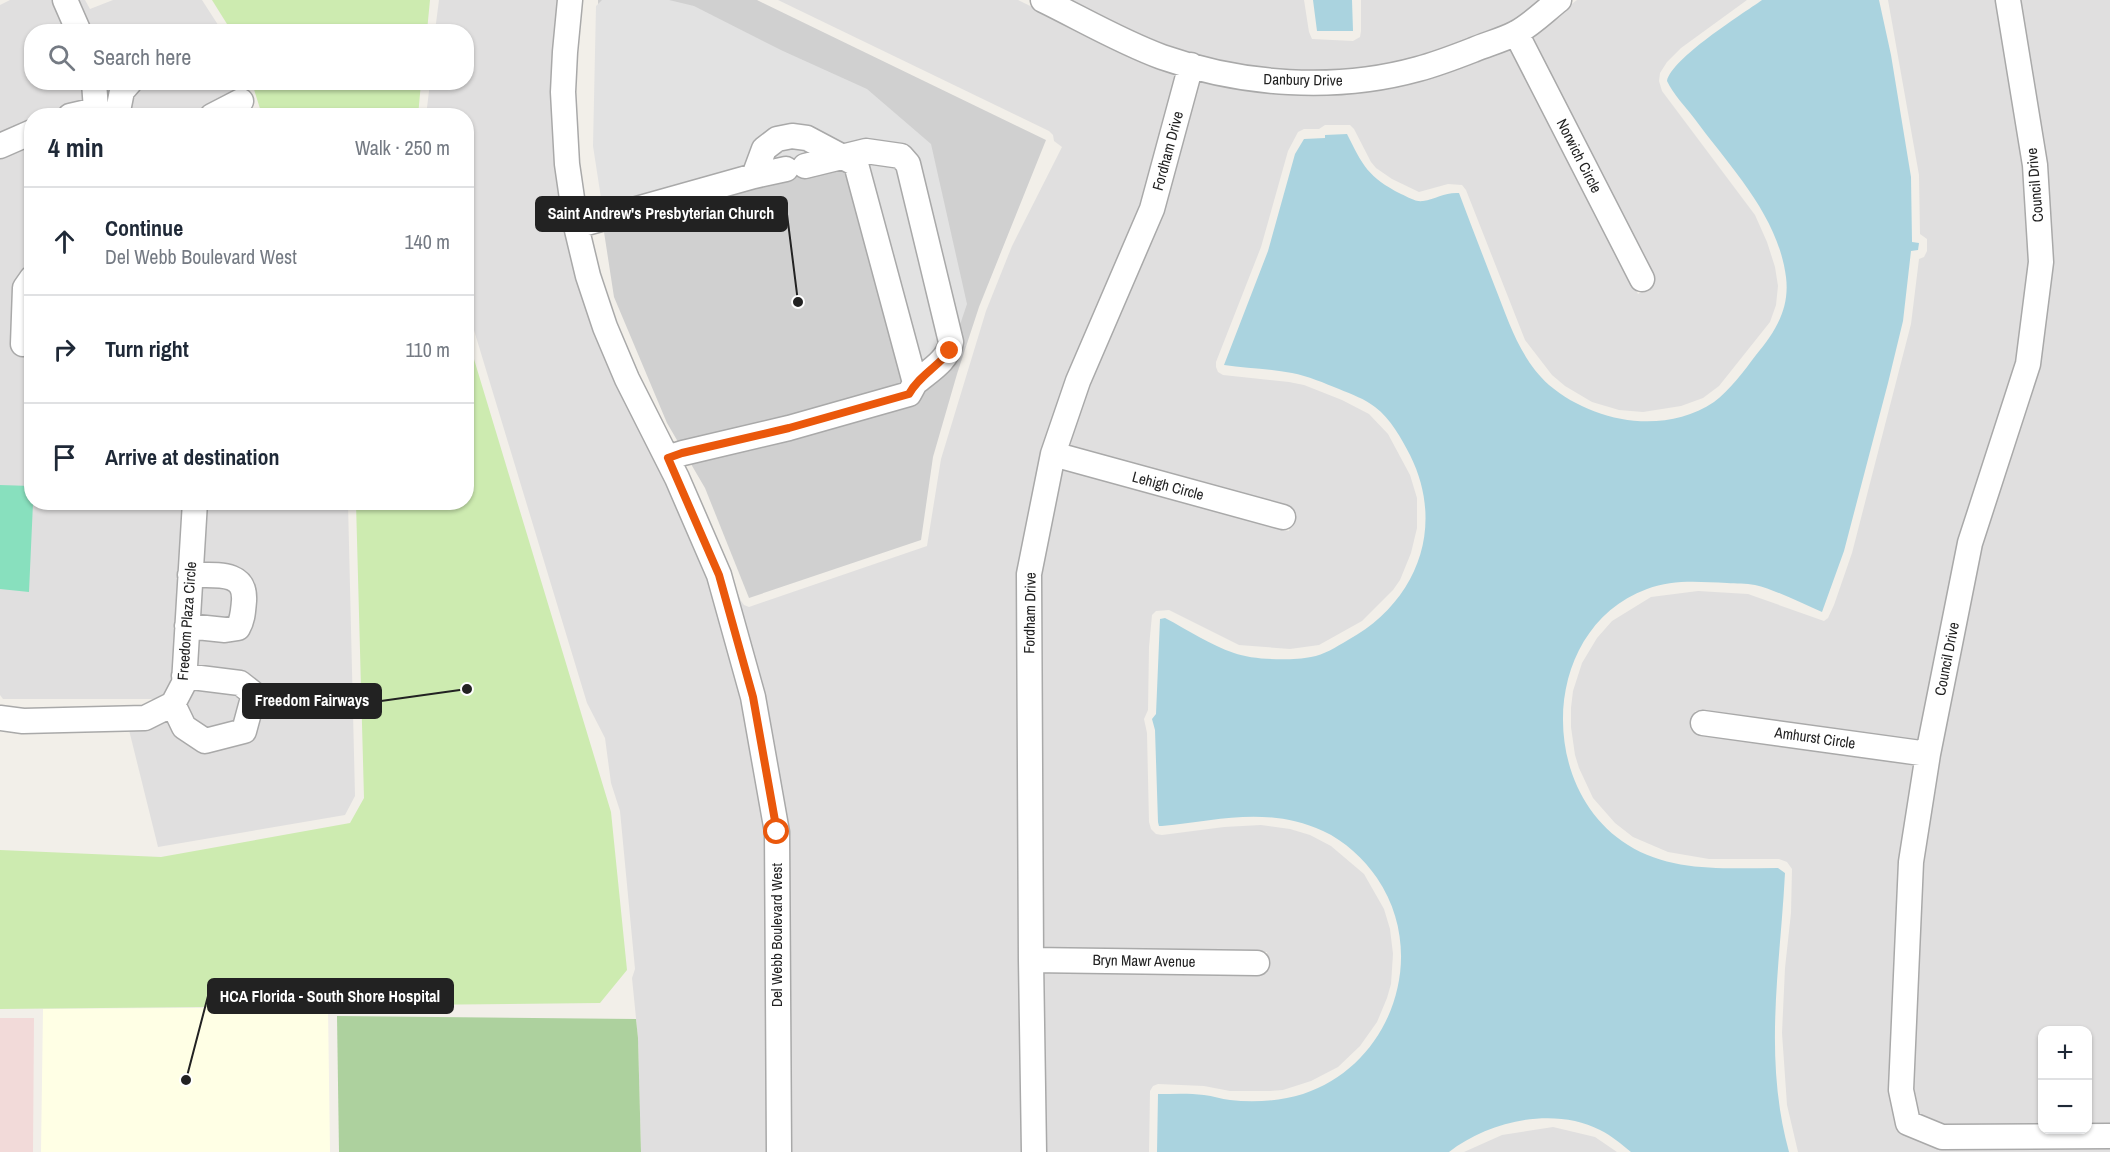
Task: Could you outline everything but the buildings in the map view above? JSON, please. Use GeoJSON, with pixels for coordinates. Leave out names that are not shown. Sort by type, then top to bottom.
{"type":"FeatureCollection","features":[{"type":"Feature","properties":{"kind":"street"},"geometry":{"type":"LineString","coordinates":[[65,0],[76,24]]}},
{"type":"Feature","properties":{"kind":"street","name":"Del Webb Boulevard West"},"geometry":{"type":"LineString","coordinates":[[570,0],[563,92],[567,164],[576,226],[588,276],[616,354],[668,458],[719,575],[753,697],[777,832],[779,1152]]}},
{"type":"Feature","properties":{"kind":"street","name":"Danbury Drive"},"geometry":{"type":"LineString","coordinates":[[1043,0],[1136,46],[1191,65],[1223,74],[1303,83],[1345,81],[1417,70],[1516,33],[1559,0]]}},
{"type":"Feature","properties":{"kind":"street","name":"Council Drive"},"geometry":{"type":"LineString","coordinates":[[2008,0],[2035,165],[2040,262],[2028,364],[1970,543],[1928,754],[1911,862],[1901,1090],[1908,1123],[1942,1137],[2110,1136]]}},
{"type":"Feature","properties":{"kind":"street","name":"Norwich Circle"},"geometry":{"type":"LineString","coordinates":[[1516,33],[1642,279]]}},
{"type":"Feature","properties":{"kind":"street","name":"Fordham Drive"},"geometry":{"type":"LineString","coordinates":[[1034,1152],[1029,574],[1053,454],[1078,381],[1152,209],[1191,65]]}},
{"type":"Feature","properties":{"kind":"street"},"geometry":{"type":"LineString","coordinates":[[97,90],[105,108]]}},
{"type":"Feature","properties":{"kind":"street"},"geometry":{"type":"LineString","coordinates":[[111,108],[124,90]]}},
{"type":"Feature","properties":{"kind":"street"},"geometry":{"type":"LineString","coordinates":[[229,108],[241,102]]}},
{"type":"Feature","properties":{"kind":"street"},"geometry":{"type":"LineString","coordinates":[[0,146],[24,136]]}},
{"type":"Feature","properties":{"kind":"street"},"geometry":{"type":"LineString","coordinates":[[754,176],[764,149],[777,139],[792,136],[807,138],[856,164],[915,383]]}},
{"type":"Feature","properties":{"kind":"street"},"geometry":{"type":"LineString","coordinates":[[576,226],[754,176],[866,151],[901,156],[908,164],[951,342],[950,351],[942,361],[915,383],[909,394],[789,428],[668,458]]}},
{"type":"Feature","properties":{"kind":"street"},"geometry":{"type":"LineString","coordinates":[[23,344],[24,316]]}},
{"type":"Feature","properties":{"kind":"street","name":"Lehigh Circle"},"geometry":{"type":"LineString","coordinates":[[1053,454],[1283,517]]}},
{"type":"Feature","properties":{"kind":"street","name":"Freedom Plaza Circle"},"geometry":{"type":"LineString","coordinates":[[173,704],[184,676],[194,510]]}},
{"type":"Feature","properties":{"kind":"street"},"geometry":{"type":"LineString","coordinates":[[187,626],[225,630],[238,628],[242,621],[243,611],[244,591],[239,582],[232,577],[190,575]]}},
{"type":"Feature","properties":{"kind":"street"},"geometry":{"type":"LineString","coordinates":[[0,718],[23,721],[145,718],[173,704],[184,727],[205,741],[244,731],[254,694],[240,683],[184,676]]}},
{"type":"Feature","properties":{"kind":"street","name":"Amhurst Circle"},"geometry":{"type":"LineString","coordinates":[[1703,723],[1928,754]]}},
{"type":"Feature","properties":{"kind":"street","name":"Bryn Mawr Avenue"},"geometry":{"type":"LineString","coordinates":[[1031,960],[1257,963]]}},
{"type":"Feature","properties":{"kind":"shaded area"},"geometry":{"type":"Polygon","coordinates":[[[10,0],[85,0],[90,9],[113,0],[202,0],[217,24],[24,24],[24,90],[245,90],[251,108],[90,108],[70,104],[60,108],[24,108],[24,123],[0,134],[0,5],[10,0]]]}},
{"type":"Feature","properties":{"kind":"shaded area"},"geometry":{"type":"Polygon","coordinates":[[[439,0],[561,0],[557,165],[668,483],[710,579],[743,700],[767,833],[769,1152],[641,1152],[638,1038],[632,978],[635,969],[620,811],[611,783],[605,738],[587,703],[474,330],[474,108],[427,108],[429,90],[474,90],[474,24],[436,24],[439,0]]]}},
{"type":"Feature","properties":{"kind":"shaded area"},"geometry":{"type":"Polygon","coordinates":[[[598,0],[757,0],[1046,140],[979,307],[957,374],[933,457],[921,540],[749,598],[705,488],[667,423],[614,297],[602,219],[598,0]]]}},
{"type":"Feature","properties":{"kind":"shaded area"},"geometry":{"type":"Polygon","coordinates":[[[602,0],[669,0],[694,6],[783,51],[867,89],[931,144],[967,304],[943,375],[917,382],[852,149],[603,211],[593,146],[596,6],[602,0]]]}},
{"type":"Feature","properties":{"kind":"shaded area"},"geometry":{"type":"Polygon","coordinates":[[[778,0],[1018,0],[1132,56],[1179,73],[1144,205],[1020,574],[1024,1152],[788,1152],[787,832],[719,546],[741,601],[749,607],[927,546],[941,459],[986,311],[1012,246],[1062,147],[1054,141],[1049,131],[778,0]]]}},
{"type":"Feature","properties":{"kind":"shaded area"},"geometry":{"type":"Polygon","coordinates":[[[1066,0],[1304,0],[1312,39],[1353,41],[1360,37],[1361,0],[1542,0],[1512,23],[1441,51],[1386,65],[1303,72],[1225,63],[1165,46],[1139,36],[1066,0]]]}},
{"type":"Feature","properties":{"kind":"shaded area"},"geometry":{"type":"Polygon","coordinates":[[[1577,0],[1747,0],[1681,48],[1667,62],[1660,73],[1659,81],[1662,91],[1755,215],[1767,242],[1778,286],[1776,305],[1770,322],[1719,386],[1703,398],[1681,406],[1643,412],[1619,410],[1592,402],[1565,386],[1552,375],[1525,340],[1466,190],[1462,185],[1448,184],[1419,192],[1392,179],[1371,162],[1350,125],[1325,125],[1319,129],[1304,129],[1298,132],[1288,151],[1261,247],[1216,367],[1223,375],[1304,385],[1369,414],[1388,434],[1410,475],[1417,498],[1417,528],[1411,553],[1400,580],[1393,590],[1362,621],[1319,645],[1290,649],[1239,645],[1169,610],[1156,611],[1152,615],[1148,710],[1144,719],[1147,733],[1149,822],[1156,834],[1162,835],[1261,825],[1290,829],[1310,835],[1331,846],[1364,874],[1384,909],[1390,929],[1393,954],[1391,984],[1377,1022],[1360,1046],[1338,1067],[1311,1081],[1283,1090],[1270,1091],[1230,1091],[1204,1086],[1158,1084],[1150,1091],[1149,1152],[1044,1152],[1041,971],[1267,973],[1267,952],[1041,949],[1039,575],[1060,468],[1289,531],[1294,510],[1066,447],[1198,78],[1262,91],[1512,47],[1638,294],[1655,283],[1529,37],[1577,0]]]}},
{"type":"Feature","properties":{"kind":"shaded area"},"geometry":{"type":"Polygon","coordinates":[[[1888,0],[1999,0],[2025,166],[2031,262],[2018,362],[1920,742],[1695,711],[1692,732],[1917,764],[1898,1125],[2110,1147],[2110,1152],[1798,1152],[1787,1105],[1782,1033],[1792,869],[1787,862],[1779,859],[1709,859],[1668,852],[1633,837],[1615,823],[1593,798],[1575,755],[1571,708],[1573,691],[1582,663],[1597,638],[1612,621],[1651,597],[1698,591],[1748,594],[1824,621],[1828,618],[1834,605],[1852,553],[1911,324],[1919,259],[1924,257],[1927,251],[1927,239],[1920,234],[1919,175],[1888,0]]]}},
{"type":"Feature","properties":{"kind":"shaded area"},"geometry":{"type":"Polygon","coordinates":[[[2018,0],[2110,0],[2110,1125],[2092,1125],[2092,1026],[2038,1026],[2038,1125],[1944,1126],[1916,1115],[1911,1089],[1921,864],[1938,756],[1979,546],[2037,368],[2018,0]]]}},
{"type":"Feature","properties":{"kind":"shaded area"},"geometry":{"type":"Polygon","coordinates":[[[24,147],[24,510],[185,510],[174,679],[166,695],[157,699],[3,699],[0,695],[0,157],[24,147]]]}},
{"type":"Feature","properties":{"kind":"shaded area"},"geometry":{"type":"Polygon","coordinates":[[[204,510],[348,510],[355,796],[345,815],[158,847],[129,730],[177,714],[204,510]]]}},
{"type":"Feature","properties":{"kind":"shaded area"},"geometry":{"type":"Polygon","coordinates":[[[328,1007],[330,1152],[41,1152],[43,1009],[328,1007]]]}},
{"type":"Feature","properties":{"kind":"shaded area"},"geometry":{"type":"Polygon","coordinates":[[[0,1018],[34,1018],[33,1152],[0,1152],[0,1018]]]}},
{"type":"Feature","properties":{"kind":"shaded area"},"geometry":{"type":"Polygon","coordinates":[[[1553,1127],[1595,1137],[1617,1152],[1464,1152],[1502,1135],[1553,1127]]]}},
{"type":"Feature","properties":{"kind":"green space"},"geometry":{"type":"Polygon","coordinates":[[[212,0],[430,0],[428,24],[227,24],[212,0]]]}},
{"type":"Feature","properties":{"kind":"green space"},"geometry":{"type":"Polygon","coordinates":[[[254,90],[420,90],[419,108],[260,108],[254,90]]]}},
{"type":"Feature","properties":{"kind":"green space"},"geometry":{"type":"Polygon","coordinates":[[[474,359],[611,812],[627,970],[600,1003],[0,1009],[0,850],[161,857],[350,823],[364,798],[356,510],[474,510],[474,359]]]}},
{"type":"Feature","properties":{"kind":"green space"},"geometry":{"type":"Polygon","coordinates":[[[0,485],[24,486],[24,510],[33,510],[29,592],[0,589],[0,485]]]}},
{"type":"Feature","properties":{"kind":"green space"},"geometry":{"type":"Polygon","coordinates":[[[337,1016],[636,1019],[641,1152],[339,1152],[337,1016]]]}},
{"type":"Feature","properties":{"kind":"water"},"geometry":{"type":"Polygon","coordinates":[[[1313,0],[1352,0],[1353,31],[1317,31],[1313,0]]]}},
{"type":"Feature","properties":{"kind":"water"},"geometry":{"type":"Polygon","coordinates":[[[1762,0],[1879,0],[1891,55],[1911,177],[1912,242],[1919,243],[1918,250],[1911,251],[1903,321],[1844,551],[1822,612],[1780,593],[1755,585],[1677,582],[1647,589],[1612,609],[1586,637],[1570,672],[1563,710],[1566,749],[1577,786],[1598,819],[1628,845],[1645,854],[1682,865],[1720,868],[1778,868],[1785,873],[1777,978],[1775,1047],[1781,1117],[1789,1152],[1631,1152],[1604,1132],[1582,1123],[1543,1118],[1502,1125],[1465,1141],[1449,1152],[1157,1152],[1158,1094],[1193,1094],[1227,1100],[1267,1101],[1303,1094],[1334,1080],[1359,1059],[1379,1033],[1393,1004],[1400,973],[1400,941],[1393,908],[1372,871],[1360,857],[1339,840],[1302,823],[1263,817],[1224,818],[1162,826],[1159,826],[1158,822],[1155,730],[1152,719],[1156,714],[1160,619],[1165,618],[1216,646],[1242,655],[1283,659],[1316,656],[1348,640],[1372,624],[1392,605],[1407,584],[1418,560],[1424,535],[1425,509],[1421,482],[1403,442],[1381,412],[1358,397],[1304,376],[1224,365],[1268,251],[1295,154],[1304,139],[1347,134],[1368,170],[1381,182],[1401,194],[1420,201],[1459,193],[1516,339],[1530,364],[1549,385],[1567,398],[1607,416],[1651,421],[1673,419],[1694,413],[1726,392],[1769,338],[1780,319],[1787,289],[1781,254],[1763,212],[1737,173],[1667,81],[1681,61],[1694,49],[1762,0]]]}},
{"type":"Feature","properties":{"kind":"place","name":"Saint Andrew's Presbyterian Church"},"geometry":{"type":"Point","coordinates":[798,302]}},
{"type":"Feature","properties":{"kind":"place","name":"Freedom Fairways"},"geometry":{"type":"Point","coordinates":[467,689]}},
{"type":"Feature","properties":{"kind":"place","name":"HCA Florida - South Shore Hospital"},"geometry":{"type":"Point","coordinates":[186,1080]}},
{"type":"Feature","properties":{"kind":"route"},"geometry":{"type":"LineString","coordinates":[[777,832],[753,697],[719,575],[668,458],[789,428],[909,394],[915,383],[942,361],[950,351]]}}]}
